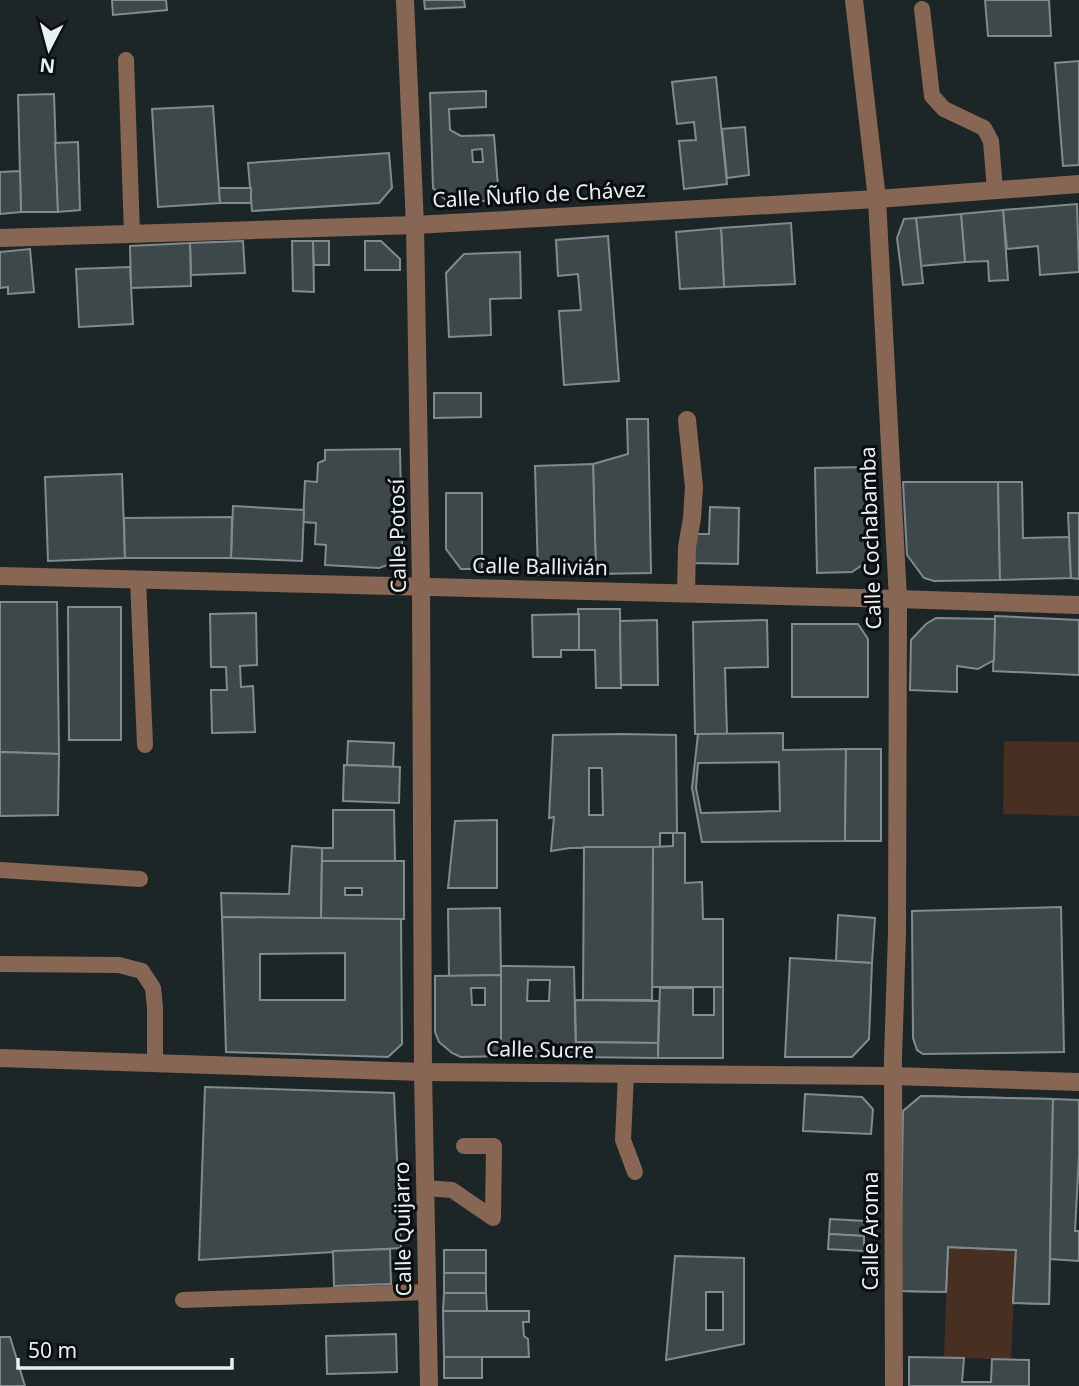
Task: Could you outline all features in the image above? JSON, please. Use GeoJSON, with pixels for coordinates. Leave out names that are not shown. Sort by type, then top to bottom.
{"type":"FeatureCollection","features":[{"type":"Feature","properties":{"kind":"street","name":"Calle Potosí"},"geometry":{"type":"LineString","coordinates":[[405,0],[415,225],[421,587],[423,1072]]}},
{"type":"Feature","properties":{"kind":"street","name":"Calle Cochabamba"},"geometry":{"type":"LineString","coordinates":[[854,0],[877,199],[898,599],[897,919],[893,1076]]}},
{"type":"Feature","properties":{"kind":"street","name":"Calle Ñuflo de Chávez"},"geometry":{"type":"LineString","coordinates":[[0,238],[415,225],[877,199],[1079,184]]}},
{"type":"Feature","properties":{"kind":"street"},"geometry":{"type":"LineString","coordinates":[[686,593],[687,547],[694,487],[687,420]]}},
{"type":"Feature","properties":{"kind":"street","name":"Calle Ballivián"},"geometry":{"type":"LineString","coordinates":[[0,576],[1079,605]]}},
{"type":"Feature","properties":{"kind":"street","name":"Calle Sucre"},"geometry":{"type":"LineString","coordinates":[[0,1058],[423,1072],[893,1076],[1079,1082]]}},
{"type":"Feature","properties":{"kind":"street","name":"Calle Quijarro"},"geometry":{"type":"LineString","coordinates":[[423,1072],[429,1386]]}},
{"type":"Feature","properties":{"kind":"street","name":"Calle Aroma"},"geometry":{"type":"LineString","coordinates":[[893,1076],[894,1386]]}},
{"type":"Feature","properties":{"kind":"lane"},"geometry":{"type":"LineString","coordinates":[[922,9],[932,96],[944,109],[984,128],[991,141],[995,190]]}},
{"type":"Feature","properties":{"kind":"lane"},"geometry":{"type":"LineString","coordinates":[[126,60],[131,234]]}},
{"type":"Feature","properties":{"kind":"lane"},"geometry":{"type":"LineString","coordinates":[[138,580],[145,745]]}},
{"type":"Feature","properties":{"kind":"lane"},"geometry":{"type":"LineString","coordinates":[[0,870],[140,879]]}},
{"type":"Feature","properties":{"kind":"lane"},"geometry":{"type":"LineString","coordinates":[[2,964],[119,965],[142,971],[153,988],[155,1063]]}},
{"type":"Feature","properties":{"kind":"lane"},"geometry":{"type":"LineString","coordinates":[[626,1074],[623,1140],[635,1172]]}},
{"type":"Feature","properties":{"kind":"lane"},"geometry":{"type":"LineString","coordinates":[[425,1188],[452,1190],[493,1218],[494,1146],[464,1146]]}},
{"type":"Feature","properties":{"kind":"lane"},"geometry":{"type":"LineString","coordinates":[[184,1300],[427,1292]]}},
{"type":"Feature","properties":{"kind":"shaded area"},"geometry":{"type":"Polygon","coordinates":[[[1004,741],[1079,742],[1079,816],[1003,814],[1004,741]]]}},
{"type":"Feature","properties":{"kind":"shaded area"},"geometry":{"type":"Polygon","coordinates":[[[948,1247],[1016,1250],[1011,1360],[944,1357],[948,1247]]]}},
{"type":"Feature","properties":{"kind":"building"},"geometry":{"type":"Polygon","coordinates":[[[112,0],[166,0],[167,10],[113,15],[112,0]]]}},
{"type":"Feature","properties":{"kind":"building"},"geometry":{"type":"Polygon","coordinates":[[[424,0],[464,0],[465,7],[425,9],[424,0]]]}},
{"type":"Feature","properties":{"kind":"building"},"geometry":{"type":"Polygon","coordinates":[[[985,0],[1049,0],[1051,36],[988,36],[985,0]]]}},
{"type":"Feature","properties":{"kind":"building"},"geometry":{"type":"Polygon","coordinates":[[[1079,61],[1079,165],[1063,166],[1055,63],[1079,61]]]}},
{"type":"Feature","properties":{"kind":"building"},"geometry":{"type":"Polygon","coordinates":[[[716,77],[727,184],[684,189],[679,141],[696,140],[694,122],[677,124],[672,82],[716,77]]]}},
{"type":"Feature","properties":{"kind":"building"},"geometry":{"type":"Polygon","coordinates":[[[486,91],[486,107],[449,109],[450,130],[461,136],[494,135],[499,200],[449,203],[433,188],[430,93],[486,91]],[[482,149],[472,150],[473,162],[483,162],[482,149]]]}},
{"type":"Feature","properties":{"kind":"building"},"geometry":{"type":"Polygon","coordinates":[[[54,94],[58,212],[21,212],[18,95],[54,94]]]}},
{"type":"Feature","properties":{"kind":"building"},"geometry":{"type":"Polygon","coordinates":[[[213,106],[220,203],[158,207],[152,109],[213,106]]]}},
{"type":"Feature","properties":{"kind":"building"},"geometry":{"type":"Polygon","coordinates":[[[745,127],[749,175],[727,178],[722,129],[745,127]]]}},
{"type":"Feature","properties":{"kind":"building"},"geometry":{"type":"Polygon","coordinates":[[[78,142],[80,210],[58,212],[55,143],[78,142]]]}},
{"type":"Feature","properties":{"kind":"building"},"geometry":{"type":"Polygon","coordinates":[[[389,153],[392,188],[379,203],[252,211],[248,163],[389,153]]]}},
{"type":"Feature","properties":{"kind":"building"},"geometry":{"type":"Polygon","coordinates":[[[20,171],[21,212],[0,214],[0,172],[20,171]]]}},
{"type":"Feature","properties":{"kind":"building"},"geometry":{"type":"Polygon","coordinates":[[[219,188],[251,188],[251,203],[220,203],[219,188]]]}},
{"type":"Feature","properties":{"kind":"building"},"geometry":{"type":"Polygon","coordinates":[[[1077,204],[1079,272],[1040,275],[1038,246],[1007,249],[1003,210],[1077,204]]]}},
{"type":"Feature","properties":{"kind":"building"},"geometry":{"type":"Polygon","coordinates":[[[1003,210],[1008,280],[989,281],[988,261],[965,262],[961,214],[1003,210]]]}},
{"type":"Feature","properties":{"kind":"building"},"geometry":{"type":"Polygon","coordinates":[[[961,214],[965,262],[921,266],[916,218],[961,214]]]}},
{"type":"Feature","properties":{"kind":"building"},"geometry":{"type":"Polygon","coordinates":[[[916,218],[923,283],[903,285],[897,238],[904,219],[916,218]]]}},
{"type":"Feature","properties":{"kind":"building"},"geometry":{"type":"Polygon","coordinates":[[[791,223],[795,284],[724,287],[721,228],[791,223]]]}},
{"type":"Feature","properties":{"kind":"building"},"geometry":{"type":"Polygon","coordinates":[[[721,228],[724,287],[680,289],[676,232],[721,228]]]}},
{"type":"Feature","properties":{"kind":"building"},"geometry":{"type":"Polygon","coordinates":[[[608,236],[619,381],[564,385],[559,311],[581,310],[578,274],[558,276],[556,240],[608,236]]]}},
{"type":"Feature","properties":{"kind":"building"},"geometry":{"type":"Polygon","coordinates":[[[243,241],[245,273],[191,275],[190,243],[243,241]]]}},
{"type":"Feature","properties":{"kind":"building"},"geometry":{"type":"Polygon","coordinates":[[[292,241],[313,241],[314,292],[293,291],[292,241]]]}},
{"type":"Feature","properties":{"kind":"building"},"geometry":{"type":"Polygon","coordinates":[[[313,241],[329,241],[329,265],[314,265],[313,241]]]}},
{"type":"Feature","properties":{"kind":"building"},"geometry":{"type":"Polygon","coordinates":[[[365,241],[381,241],[400,259],[400,270],[365,270],[365,241]]]}},
{"type":"Feature","properties":{"kind":"building"},"geometry":{"type":"Polygon","coordinates":[[[190,243],[191,286],[131,288],[130,246],[190,243]]]}},
{"type":"Feature","properties":{"kind":"building"},"geometry":{"type":"Polygon","coordinates":[[[30,249],[34,292],[8,294],[8,287],[0,288],[0,252],[30,249]]]}},
{"type":"Feature","properties":{"kind":"building"},"geometry":{"type":"Polygon","coordinates":[[[520,252],[521,298],[490,299],[491,335],[449,337],[446,273],[464,254],[520,252]]]}},
{"type":"Feature","properties":{"kind":"building"},"geometry":{"type":"Polygon","coordinates":[[[130,267],[133,324],[79,327],[76,269],[130,267]]]}},
{"type":"Feature","properties":{"kind":"building"},"geometry":{"type":"Polygon","coordinates":[[[434,393],[481,393],[481,417],[434,418],[434,393]]]}},
{"type":"Feature","properties":{"kind":"building"},"geometry":{"type":"Polygon","coordinates":[[[627,419],[648,419],[651,573],[596,574],[593,464],[628,454],[627,419]]]}},
{"type":"Feature","properties":{"kind":"building"},"geometry":{"type":"Polygon","coordinates":[[[400,449],[402,550],[399,555],[390,564],[379,568],[325,565],[326,545],[315,544],[316,523],[303,522],[305,481],[317,482],[318,463],[325,460],[325,450],[400,449]]]}},
{"type":"Feature","properties":{"kind":"building"},"geometry":{"type":"Polygon","coordinates":[[[593,464],[596,574],[538,575],[535,466],[593,464]]]}},
{"type":"Feature","properties":{"kind":"building"},"geometry":{"type":"Polygon","coordinates":[[[866,467],[868,561],[852,572],[817,573],[815,468],[866,467]]]}},
{"type":"Feature","properties":{"kind":"building"},"geometry":{"type":"Polygon","coordinates":[[[122,474],[125,558],[48,561],[45,477],[122,474]]]}},
{"type":"Feature","properties":{"kind":"building"},"geometry":{"type":"Polygon","coordinates":[[[903,482],[998,482],[1000,580],[934,581],[924,578],[907,555],[903,482]]]}},
{"type":"Feature","properties":{"kind":"building"},"geometry":{"type":"Polygon","coordinates":[[[998,482],[1022,482],[1023,538],[1069,537],[1071,578],[1000,580],[998,482]]]}},
{"type":"Feature","properties":{"kind":"building"},"geometry":{"type":"Polygon","coordinates":[[[446,493],[482,493],[482,569],[461,569],[446,549],[446,493]]]}},
{"type":"Feature","properties":{"kind":"building"},"geometry":{"type":"Polygon","coordinates":[[[233,506],[304,510],[302,561],[231,558],[233,506]]]}},
{"type":"Feature","properties":{"kind":"building"},"geometry":{"type":"Polygon","coordinates":[[[710,507],[739,508],[738,564],[690,563],[691,534],[709,534],[710,507]]]}},
{"type":"Feature","properties":{"kind":"building"},"geometry":{"type":"Polygon","coordinates":[[[1068,513],[1079,513],[1079,579],[1071,578],[1068,513]]]}},
{"type":"Feature","properties":{"kind":"building"},"geometry":{"type":"Polygon","coordinates":[[[232,517],[231,558],[125,558],[124,518],[232,517]]]}},
{"type":"Feature","properties":{"kind":"building"},"geometry":{"type":"Polygon","coordinates":[[[0,602],[57,602],[59,754],[0,752],[0,602]]]}},
{"type":"Feature","properties":{"kind":"building"},"geometry":{"type":"Polygon","coordinates":[[[68,607],[121,607],[121,740],[69,740],[68,607]]]}},
{"type":"Feature","properties":{"kind":"building"},"geometry":{"type":"Polygon","coordinates":[[[578,609],[620,609],[621,688],[596,688],[595,650],[579,650],[578,609]]]}},
{"type":"Feature","properties":{"kind":"building"},"geometry":{"type":"Polygon","coordinates":[[[256,613],[257,665],[240,666],[241,687],[253,686],[255,732],[212,733],[211,690],[227,690],[226,667],[211,667],[210,614],[256,613]]]}},
{"type":"Feature","properties":{"kind":"building"},"geometry":{"type":"Polygon","coordinates":[[[579,614],[579,650],[561,650],[561,657],[533,657],[532,615],[579,614]]]}},
{"type":"Feature","properties":{"kind":"building"},"geometry":{"type":"Polygon","coordinates":[[[995,616],[1079,620],[1079,675],[993,671],[995,616]]]}},
{"type":"Feature","properties":{"kind":"building"},"geometry":{"type":"Polygon","coordinates":[[[936,618],[995,619],[994,660],[978,669],[957,666],[957,692],[910,690],[911,640],[926,624],[936,618]]]}},
{"type":"Feature","properties":{"kind":"building"},"geometry":{"type":"Polygon","coordinates":[[[657,620],[658,685],[621,685],[620,621],[657,620]]]}},
{"type":"Feature","properties":{"kind":"building"},"geometry":{"type":"Polygon","coordinates":[[[767,620],[768,667],[725,668],[727,734],[695,734],[693,622],[767,620]]]}},
{"type":"Feature","properties":{"kind":"building"},"geometry":{"type":"Polygon","coordinates":[[[792,624],[858,624],[868,639],[868,697],[792,697],[792,624]]]}},
{"type":"Feature","properties":{"kind":"building"},"geometry":{"type":"Polygon","coordinates":[[[783,733],[783,750],[846,749],[845,841],[702,842],[692,788],[698,734],[783,733]],[[779,762],[698,763],[696,788],[701,813],[780,811],[779,762]]]}},
{"type":"Feature","properties":{"kind":"building"},"geometry":{"type":"Polygon","coordinates":[[[553,735],[676,735],[677,833],[660,833],[660,847],[570,848],[551,851],[554,817],[549,818],[553,735]],[[589,768],[589,815],[603,815],[602,768],[589,768]]]}},
{"type":"Feature","properties":{"kind":"building"},"geometry":{"type":"Polygon","coordinates":[[[348,741],[394,743],[393,767],[347,765],[348,741]]]}},
{"type":"Feature","properties":{"kind":"building"},"geometry":{"type":"Polygon","coordinates":[[[846,749],[881,749],[881,841],[845,841],[846,749]]]}},
{"type":"Feature","properties":{"kind":"building"},"geometry":{"type":"Polygon","coordinates":[[[0,752],[59,754],[58,815],[0,816],[0,752]]]}},
{"type":"Feature","properties":{"kind":"building"},"geometry":{"type":"Polygon","coordinates":[[[344,765],[400,767],[399,803],[343,801],[344,765]]]}},
{"type":"Feature","properties":{"kind":"building"},"geometry":{"type":"Polygon","coordinates":[[[333,810],[394,810],[395,861],[322,861],[322,848],[333,848],[333,810]]]}},
{"type":"Feature","properties":{"kind":"building"},"geometry":{"type":"Polygon","coordinates":[[[497,820],[497,888],[448,888],[455,821],[497,820]]]}},
{"type":"Feature","properties":{"kind":"building"},"geometry":{"type":"Polygon","coordinates":[[[673,833],[685,833],[685,883],[702,882],[703,919],[723,919],[723,987],[652,987],[653,847],[673,846],[673,833]]]}},
{"type":"Feature","properties":{"kind":"building"},"geometry":{"type":"Polygon","coordinates":[[[292,846],[322,848],[321,919],[222,917],[221,893],[289,894],[292,846]]]}},
{"type":"Feature","properties":{"kind":"building"},"geometry":{"type":"Polygon","coordinates":[[[584,847],[653,847],[652,1000],[583,1000],[584,847]]]}},
{"type":"Feature","properties":{"kind":"building"},"geometry":{"type":"Polygon","coordinates":[[[322,861],[404,861],[404,919],[321,919],[322,861]],[[345,888],[345,895],[362,895],[362,888],[345,888]]]}},
{"type":"Feature","properties":{"kind":"building"},"geometry":{"type":"Polygon","coordinates":[[[1061,907],[1064,1052],[923,1054],[917,1050],[913,1038],[912,911],[1061,907]]]}},
{"type":"Feature","properties":{"kind":"building"},"geometry":{"type":"Polygon","coordinates":[[[500,908],[501,975],[449,976],[448,909],[500,908]]]}},
{"type":"Feature","properties":{"kind":"building"},"geometry":{"type":"Polygon","coordinates":[[[838,915],[875,918],[872,963],[836,961],[838,915]]]}},
{"type":"Feature","properties":{"kind":"building"},"geometry":{"type":"Polygon","coordinates":[[[222,917],[401,919],[402,1044],[388,1057],[226,1052],[222,917]],[[345,953],[260,954],[260,1000],[345,1000],[345,953]]]}},
{"type":"Feature","properties":{"kind":"building"},"geometry":{"type":"Polygon","coordinates":[[[790,958],[872,963],[869,1039],[852,1057],[785,1057],[790,958]]]}},
{"type":"Feature","properties":{"kind":"building"},"geometry":{"type":"Polygon","coordinates":[[[501,966],[574,967],[576,1057],[501,1056],[501,966]],[[528,980],[527,1001],[549,1001],[550,980],[528,980]]]}},
{"type":"Feature","properties":{"kind":"building"},"geometry":{"type":"Polygon","coordinates":[[[501,975],[501,1056],[461,1057],[439,1042],[435,1032],[435,976],[501,975]],[[471,988],[472,1005],[485,1005],[485,988],[471,988]]]}},
{"type":"Feature","properties":{"kind":"building"},"geometry":{"type":"Polygon","coordinates":[[[714,987],[723,987],[723,1058],[658,1058],[660,988],[693,988],[693,1015],[714,1015],[714,987]]]}},
{"type":"Feature","properties":{"kind":"building"},"geometry":{"type":"Polygon","coordinates":[[[575,1000],[659,1001],[658,1043],[576,1042],[575,1000]]]}},
{"type":"Feature","properties":{"kind":"building"},"geometry":{"type":"Polygon","coordinates":[[[576,1042],[658,1043],[658,1058],[576,1057],[576,1042]]]}},
{"type":"Feature","properties":{"kind":"building"},"geometry":{"type":"Polygon","coordinates":[[[205,1087],[394,1093],[401,1248],[199,1260],[205,1087]]]}},
{"type":"Feature","properties":{"kind":"building"},"geometry":{"type":"Polygon","coordinates":[[[805,1094],[862,1097],[873,1109],[871,1134],[803,1131],[805,1094]]]}},
{"type":"Feature","properties":{"kind":"building"},"geometry":{"type":"Polygon","coordinates":[[[921,1096],[1053,1099],[1049,1304],[1013,1303],[1016,1250],[948,1247],[946,1292],[900,1291],[903,1111],[921,1096]],[[952,1147],[950,1196],[1015,1198],[1016,1150],[952,1147]]]}},
{"type":"Feature","properties":{"kind":"building"},"geometry":{"type":"Polygon","coordinates":[[[921,1096],[1053,1099],[1049,1304],[1013,1303],[1016,1250],[948,1247],[946,1292],[900,1291],[903,1111],[921,1096]]]}},
{"type":"Feature","properties":{"kind":"building"},"geometry":{"type":"Polygon","coordinates":[[[1053,1099],[1079,1100],[1075,1231],[1079,1231],[1079,1261],[1050,1259],[1053,1099]]]}},
{"type":"Feature","properties":{"kind":"building"},"geometry":{"type":"Polygon","coordinates":[[[830,1219],[865,1221],[864,1236],[829,1234],[830,1219]]]}},
{"type":"Feature","properties":{"kind":"building"},"geometry":{"type":"Polygon","coordinates":[[[829,1234],[864,1236],[864,1251],[828,1249],[829,1234]]]}},
{"type":"Feature","properties":{"kind":"building"},"geometry":{"type":"Polygon","coordinates":[[[390,1249],[391,1284],[334,1286],[333,1251],[390,1249]]]}},
{"type":"Feature","properties":{"kind":"building"},"geometry":{"type":"Polygon","coordinates":[[[444,1250],[486,1250],[486,1273],[444,1273],[444,1250]]]}},
{"type":"Feature","properties":{"kind":"building"},"geometry":{"type":"Polygon","coordinates":[[[675,1256],[744,1258],[744,1344],[666,1360],[675,1256]],[[706,1292],[706,1330],[723,1330],[723,1292],[706,1292]]]}},
{"type":"Feature","properties":{"kind":"building"},"geometry":{"type":"Polygon","coordinates":[[[444,1273],[486,1273],[486,1293],[444,1293],[444,1273]]]}},
{"type":"Feature","properties":{"kind":"building"},"geometry":{"type":"Polygon","coordinates":[[[444,1293],[486,1293],[487,1311],[443,1311],[444,1293]]]}},
{"type":"Feature","properties":{"kind":"building"},"geometry":{"type":"Polygon","coordinates":[[[443,1311],[529,1311],[529,1322],[523,1322],[529,1357],[444,1357],[443,1311]]]}},
{"type":"Feature","properties":{"kind":"building"},"geometry":{"type":"Polygon","coordinates":[[[396,1334],[397,1372],[327,1374],[326,1336],[396,1334]]]}},
{"type":"Feature","properties":{"kind":"building"},"geometry":{"type":"Polygon","coordinates":[[[0,1337],[10,1337],[25,1386],[0,1386],[0,1337]]]}},
{"type":"Feature","properties":{"kind":"building"},"geometry":{"type":"Polygon","coordinates":[[[444,1357],[482,1357],[482,1378],[444,1378],[444,1357]]]}},
{"type":"Feature","properties":{"kind":"building"},"geometry":{"type":"Polygon","coordinates":[[[909,1357],[964,1358],[962,1382],[991,1382],[992,1359],[1029,1360],[1029,1386],[909,1386],[909,1357]]]}}]}
